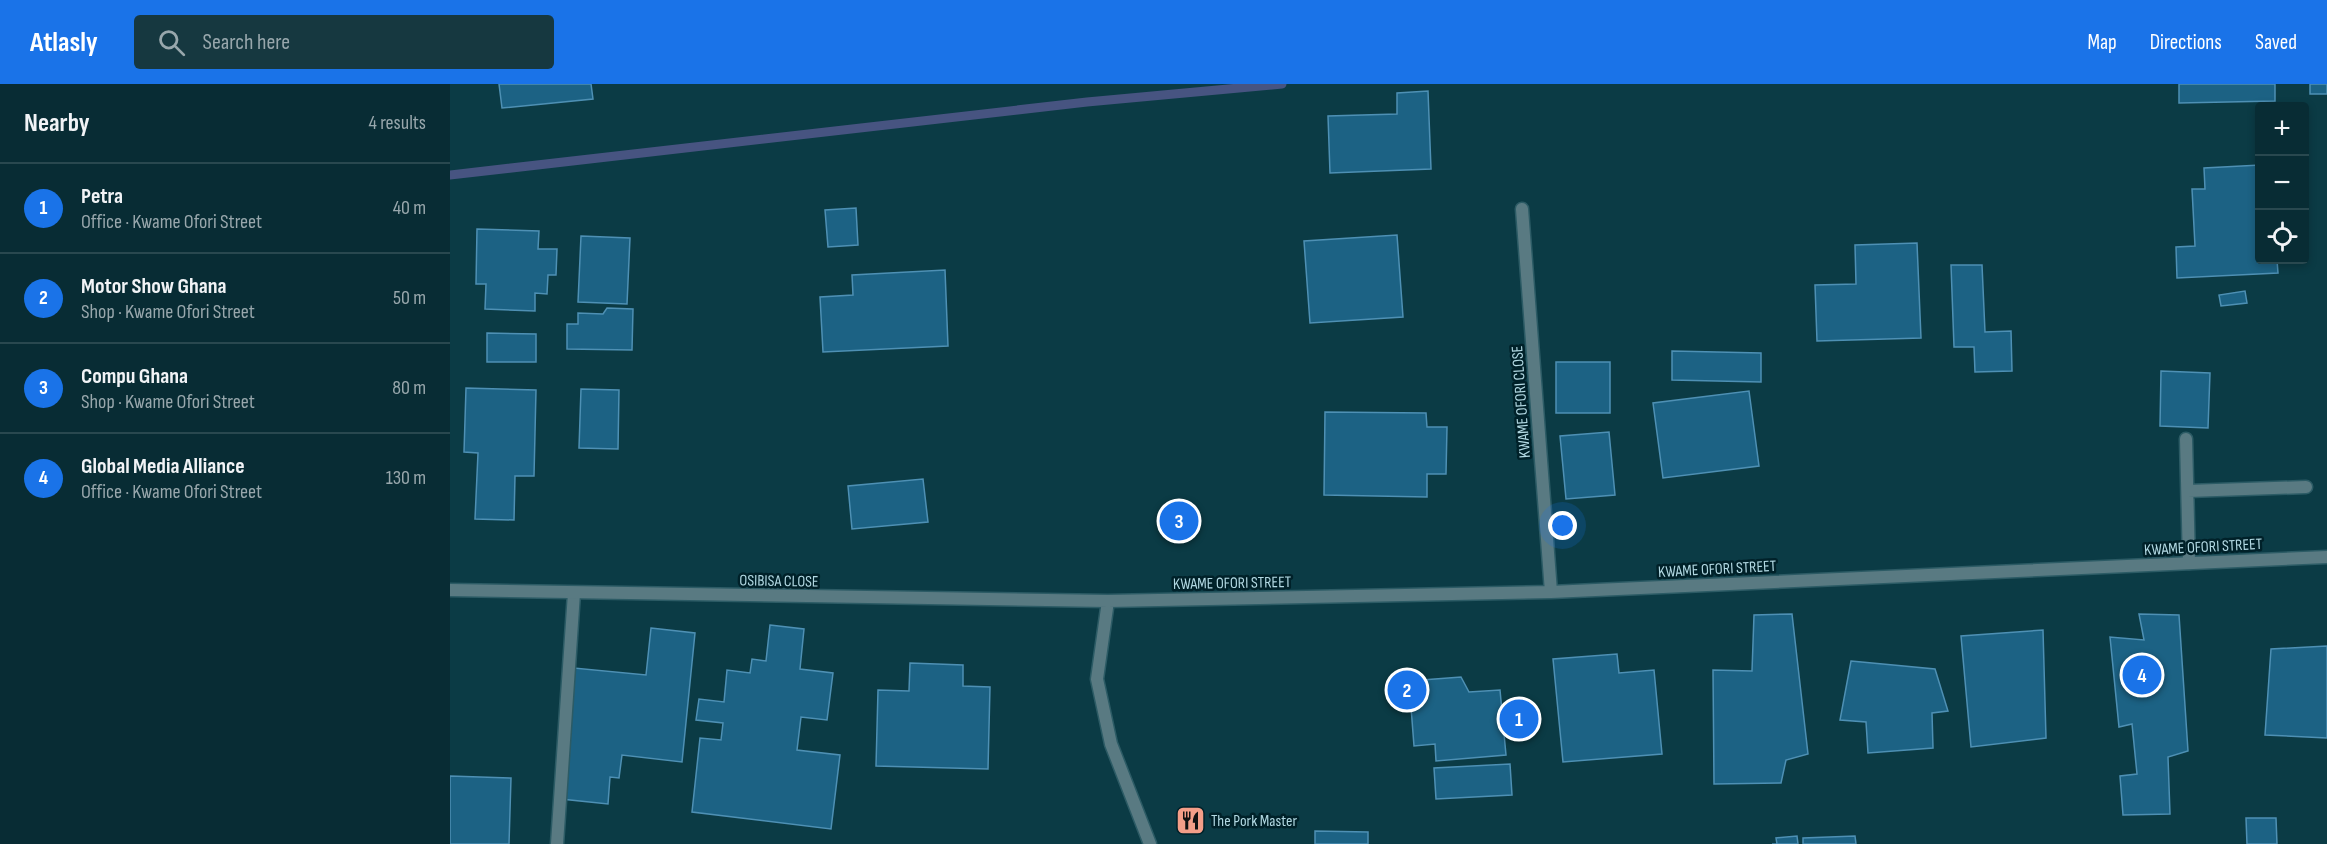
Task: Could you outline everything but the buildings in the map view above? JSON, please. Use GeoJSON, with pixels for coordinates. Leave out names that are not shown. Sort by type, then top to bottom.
{"type":"FeatureCollection","features":[{"type":"Feature","properties":{"kind":"street","name":"KWAME OFORI CLOSE"},"geometry":{"type":"LineString","coordinates":[[1522,209],[1551,592]]}},
{"type":"Feature","properties":{"kind":"street"},"geometry":{"type":"LineString","coordinates":[[2186,439],[2189,563]]}},
{"type":"Feature","properties":{"kind":"street"},"geometry":{"type":"LineString","coordinates":[[2188,492],[2306,487]]}},
{"type":"Feature","properties":{"kind":"street","name":"KWAME OFORI STREET"},"geometry":{"type":"LineString","coordinates":[[1108,601],[1551,592],[2327,557]]}},
{"type":"Feature","properties":{"kind":"street","name":"OSIBISA CLOSE"},"geometry":{"type":"LineString","coordinates":[[450,590],[574,594],[1108,601]]}},
{"type":"Feature","properties":{"kind":"street"},"geometry":{"type":"LineString","coordinates":[[557,844],[574,594]]}},
{"type":"Feature","properties":{"kind":"street"},"geometry":{"type":"LineString","coordinates":[[1108,601],[1097,679],[1111,744],[1150,844]]}},
{"type":"Feature","properties":{"kind":"waterway"},"geometry":{"type":"LineString","coordinates":[[450,175],[1087,102],[1282,84]]}},
{"type":"Feature","properties":{"kind":"place","name":"Compu Ghana"},"geometry":{"type":"Point","coordinates":[1179,521]}},
{"type":"Feature","properties":{"kind":"place","name":"Global Media Alliance"},"geometry":{"type":"Point","coordinates":[2142,675]}},
{"type":"Feature","properties":{"kind":"place","name":"Motor Show Ghana"},"geometry":{"type":"Point","coordinates":[1407,690]}},
{"type":"Feature","properties":{"kind":"place","name":"Petra"},"geometry":{"type":"Point","coordinates":[1519,719]}},
{"type":"Feature","properties":{"kind":"place","name":"The Pork Master"},"geometry":{"type":"Point","coordinates":[1190,820]}}]}
